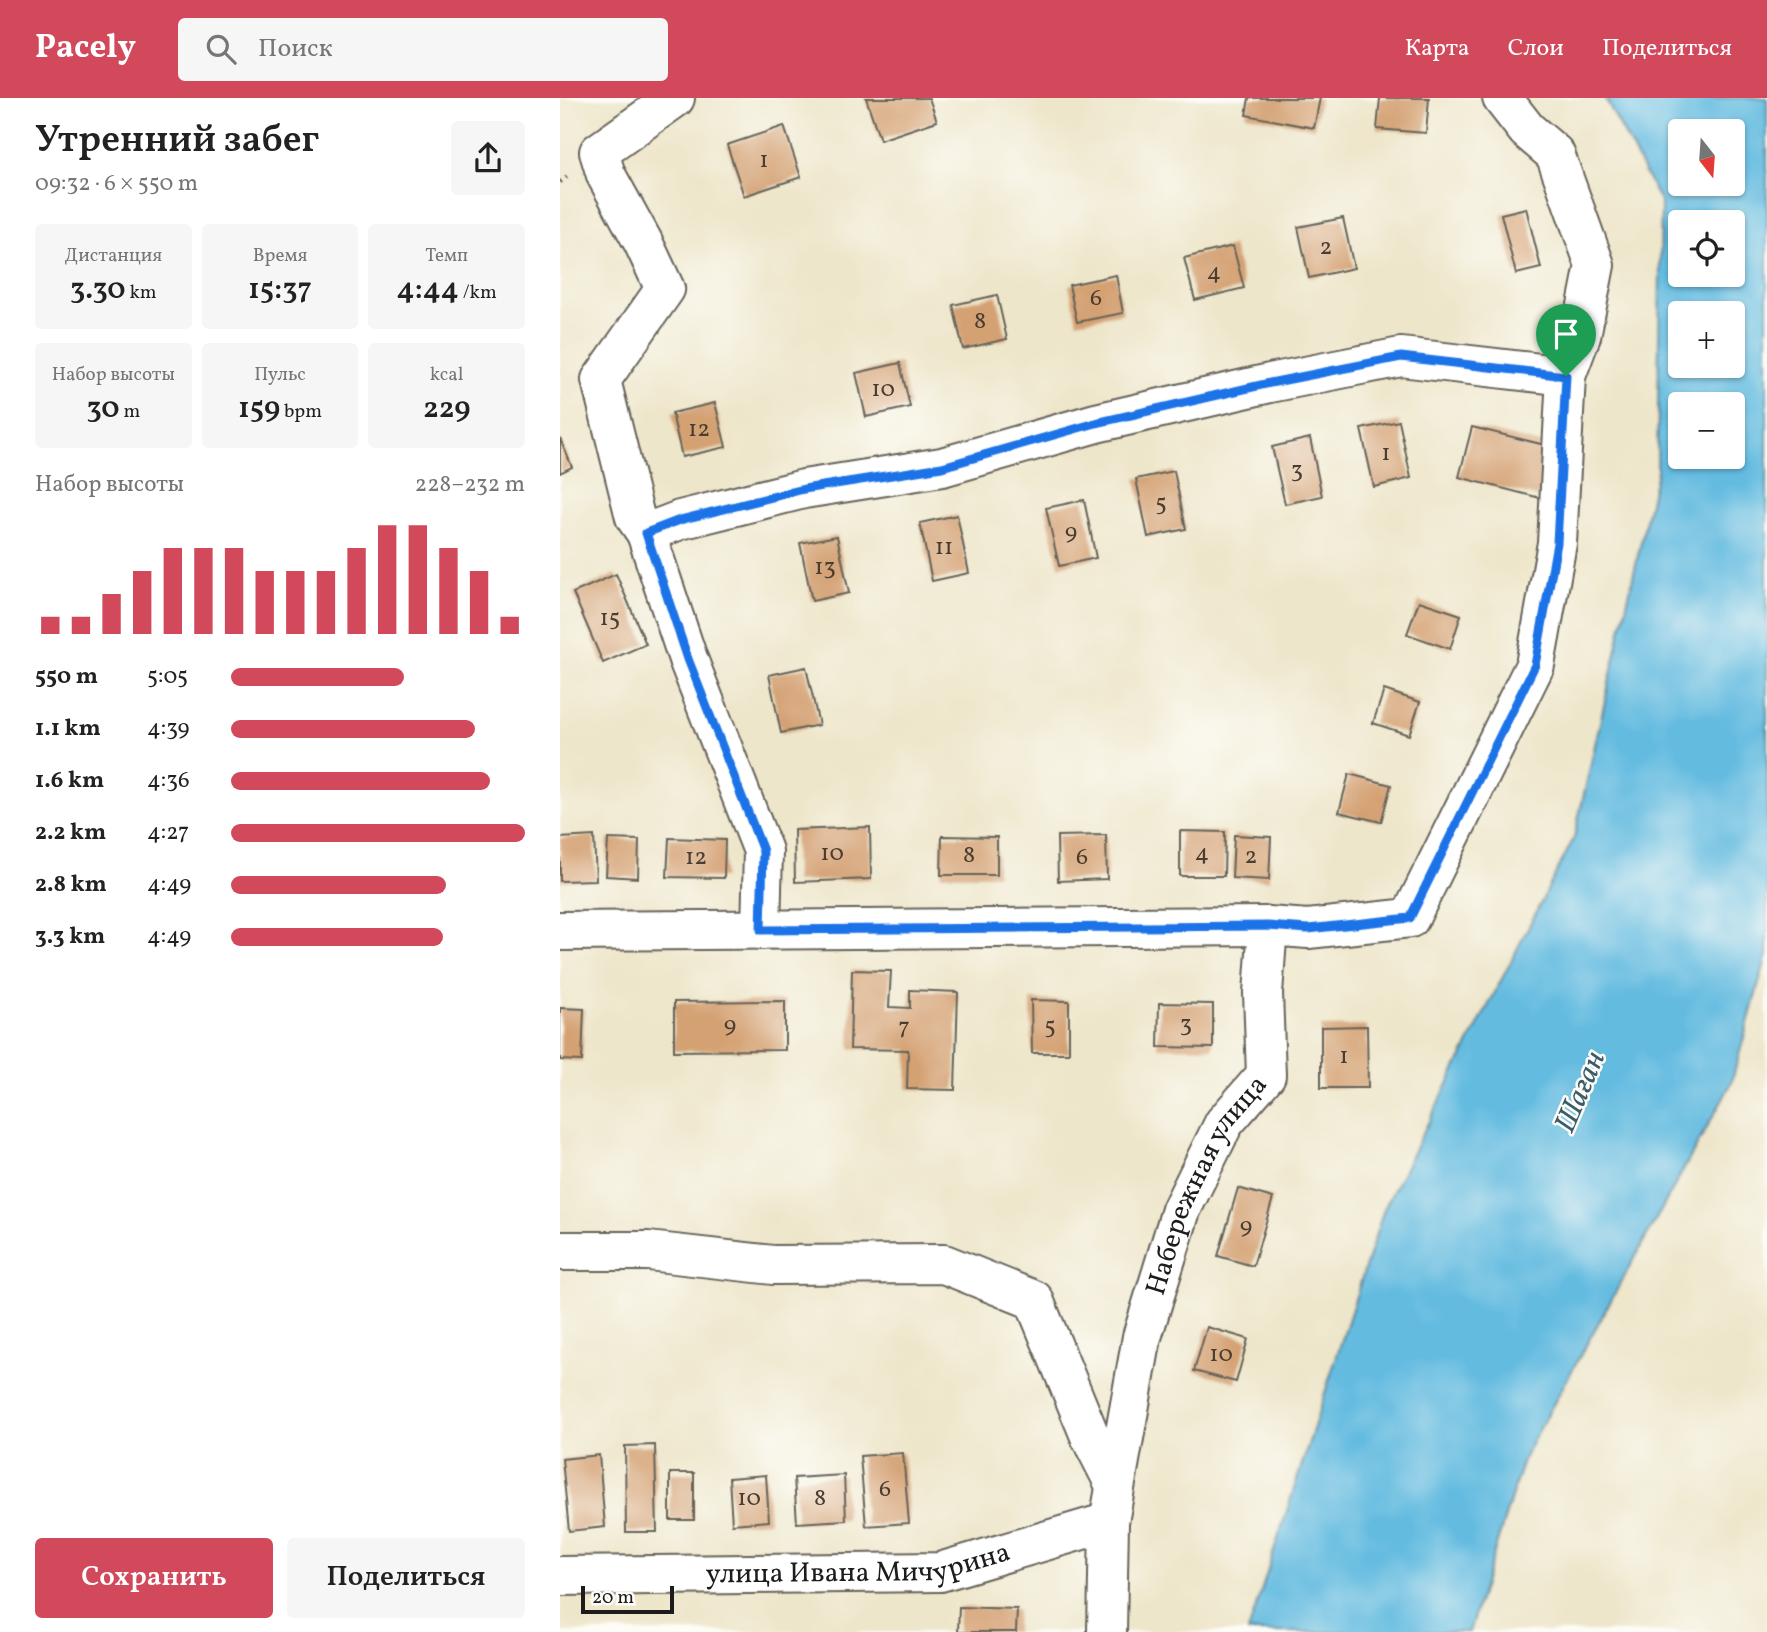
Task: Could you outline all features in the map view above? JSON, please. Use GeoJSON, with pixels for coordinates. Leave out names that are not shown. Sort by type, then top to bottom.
{"type":"FeatureCollection","features":[{"type":"Feature","properties":{"kind":"street"},"geometry":{"type":"LineString","coordinates":[[675,98],[599,152],[606,174],[643,242],[664,289],[601,380],[635,516],[646,533],[688,659],[763,851],[761,930]]}},
{"type":"Feature","properties":{"kind":"street"},"geometry":{"type":"LineString","coordinates":[[560,932],[1268,926],[1308,929],[1410,918],[1535,665],[1557,543],[1566,376],[1581,336],[1595,265],[1555,154],[1527,130],[1502,98]]}},
{"type":"Feature","properties":{"kind":"street"},"geometry":{"type":"LineString","coordinates":[[646,533],[680,520],[804,489],[942,467],[1096,423],[1270,383],[1401,357],[1566,376]]}},
{"type":"Feature","properties":{"kind":"street","name":"Набережная улица"},"geometry":{"type":"LineString","coordinates":[[1107,1632],[1112,1503],[1142,1337],[1181,1210],[1224,1123],[1266,1074],[1263,993],[1268,926]]}},
{"type":"Feature","properties":{"kind":"street"},"geometry":{"type":"LineString","coordinates":[[560,1251],[648,1251],[773,1265],[944,1264],[1034,1300],[1090,1436],[1112,1503]]}},
{"type":"Feature","properties":{"kind":"street","name":"улица Ивана Мичурина"},"geometry":{"type":"LineString","coordinates":[[560,1576],[940,1572],[1112,1503]]}},
{"type":"Feature","properties":{"kind":"water","name":"Шаған"},"geometry":{"type":"Polygon","coordinates":[[[1605,98],[1767,98],[1767,955],[1731,1084],[1524,1457],[1469,1632],[1248,1632],[1384,1209],[1574,838],[1657,471],[1661,203],[1605,98]]]}},
{"type":"Feature","properties":{"kind":"building"},"geometry":{"type":"Polygon","coordinates":[[[866,98],[929,98],[937,121],[880,140],[866,98]]]}},
{"type":"Feature","properties":{"kind":"building"},"geometry":{"type":"Polygon","coordinates":[[[1249,98],[1320,98],[1314,128],[1246,115],[1249,98]]]}},
{"type":"Feature","properties":{"kind":"building"},"geometry":{"type":"Polygon","coordinates":[[[1380,98],[1429,98],[1426,133],[1377,129],[1380,98]]]}},
{"type":"Feature","properties":{"kind":"building"},"geometry":{"type":"Polygon","coordinates":[[[784,126],[801,177],[744,196],[727,145],[784,126]]]}},
{"type":"Feature","properties":{"kind":"building"},"geometry":{"type":"Polygon","coordinates":[[[1526,208],[1541,268],[1516,274],[1501,214],[1526,208]]]}},
{"type":"Feature","properties":{"kind":"building"},"geometry":{"type":"Polygon","coordinates":[[[1343,218],[1354,268],[1309,278],[1298,227],[1343,218]]]}},
{"type":"Feature","properties":{"kind":"building"},"geometry":{"type":"Polygon","coordinates":[[[1233,246],[1244,288],[1195,300],[1184,258],[1233,246]]]}},
{"type":"Feature","properties":{"kind":"building"},"geometry":{"type":"Polygon","coordinates":[[[1116,275],[1123,313],[1077,322],[1069,285],[1116,275]]]}},
{"type":"Feature","properties":{"kind":"building"},"geometry":{"type":"Polygon","coordinates":[[[997,295],[1007,339],[963,349],[953,305],[997,295]]]}},
{"type":"Feature","properties":{"kind":"building"},"geometry":{"type":"Polygon","coordinates":[[[900,363],[910,407],[866,417],[856,373],[900,363]]]}},
{"type":"Feature","properties":{"kind":"building"},"geometry":{"type":"Polygon","coordinates":[[[715,403],[726,447],[682,457],[672,413],[715,403]]]}},
{"type":"Feature","properties":{"kind":"building"},"geometry":{"type":"Polygon","coordinates":[[[1399,421],[1411,478],[1374,487],[1361,429],[1399,421]]]}},
{"type":"Feature","properties":{"kind":"building"},"geometry":{"type":"Polygon","coordinates":[[[1472,427],[1557,448],[1544,499],[1459,477],[1472,427]]]}},
{"type":"Feature","properties":{"kind":"building"},"geometry":{"type":"Polygon","coordinates":[[[560,438],[572,467],[560,473],[560,438]]]}},
{"type":"Feature","properties":{"kind":"building"},"geometry":{"type":"Polygon","coordinates":[[[1310,438],[1322,496],[1285,504],[1272,447],[1310,438]]]}},
{"type":"Feature","properties":{"kind":"building"},"geometry":{"type":"Polygon","coordinates":[[[1174,471],[1186,529],[1148,537],[1136,479],[1174,471]]]}},
{"type":"Feature","properties":{"kind":"building"},"geometry":{"type":"Polygon","coordinates":[[[1084,500],[1096,558],[1059,566],[1046,508],[1084,500]]]}},
{"type":"Feature","properties":{"kind":"building"},"geometry":{"type":"Polygon","coordinates":[[[957,515],[969,573],[932,581],[920,523],[957,515]]]}},
{"type":"Feature","properties":{"kind":"building"},"geometry":{"type":"Polygon","coordinates":[[[837,536],[849,593],[812,601],[800,543],[837,536]]]}},
{"type":"Feature","properties":{"kind":"building"},"geometry":{"type":"Polygon","coordinates":[[[616,574],[646,644],[603,663],[573,593],[616,574]]]}},
{"type":"Feature","properties":{"kind":"building"},"geometry":{"type":"Polygon","coordinates":[[[1419,601],[1461,615],[1450,649],[1407,634],[1419,601]]]}},
{"type":"Feature","properties":{"kind":"building"},"geometry":{"type":"Polygon","coordinates":[[[806,667],[819,725],[781,733],[769,675],[806,667]]]}},
{"type":"Feature","properties":{"kind":"building"},"geometry":{"type":"Polygon","coordinates":[[[1384,690],[1420,702],[1409,735],[1373,723],[1384,690]]]}},
{"type":"Feature","properties":{"kind":"building"},"geometry":{"type":"Polygon","coordinates":[[[1349,774],[1391,785],[1381,822],[1339,812],[1349,774]]]}},
{"type":"Feature","properties":{"kind":"building"},"geometry":{"type":"Polygon","coordinates":[[[870,827],[871,879],[795,882],[794,830],[870,827]]]}},
{"type":"Feature","properties":{"kind":"building"},"geometry":{"type":"Polygon","coordinates":[[[1180,831],[1225,832],[1224,876],[1180,876],[1180,831]]]}},
{"type":"Feature","properties":{"kind":"building"},"geometry":{"type":"Polygon","coordinates":[[[1106,835],[1107,879],[1058,881],[1057,836],[1106,835]]]}},
{"type":"Feature","properties":{"kind":"building"},"geometry":{"type":"Polygon","coordinates":[[[1234,835],[1271,837],[1269,880],[1232,878],[1234,835]]]}},
{"type":"Feature","properties":{"kind":"building"},"geometry":{"type":"Polygon","coordinates":[[[594,836],[596,880],[560,881],[560,838],[594,836]]]}},
{"type":"Feature","properties":{"kind":"building"},"geometry":{"type":"Polygon","coordinates":[[[942,836],[997,837],[997,875],[941,875],[942,836]]]}},
{"type":"Feature","properties":{"kind":"building"},"geometry":{"type":"Polygon","coordinates":[[[669,838],[725,840],[724,878],[667,877],[669,838]]]}},
{"type":"Feature","properties":{"kind":"building"},"geometry":{"type":"Polygon","coordinates":[[[608,839],[639,840],[638,878],[606,876],[608,839]]]}},
{"type":"Feature","properties":{"kind":"building"},"geometry":{"type":"Polygon","coordinates":[[[852,970],[891,971],[889,1007],[910,1008],[910,990],[958,992],[955,1090],[907,1089],[908,1050],[850,1049],[852,970]]]}},
{"type":"Feature","properties":{"kind":"building"},"geometry":{"type":"Polygon","coordinates":[[[1031,1000],[1069,1001],[1069,1053],[1032,1053],[1031,1000]]]}},
{"type":"Feature","properties":{"kind":"building"},"geometry":{"type":"Polygon","coordinates":[[[785,1001],[785,1050],[674,1051],[674,1002],[785,1001]]]}},
{"type":"Feature","properties":{"kind":"building"},"geometry":{"type":"Polygon","coordinates":[[[1159,1003],[1213,1004],[1213,1048],[1158,1047],[1159,1003]]]}},
{"type":"Feature","properties":{"kind":"building"},"geometry":{"type":"Polygon","coordinates":[[[560,1008],[584,1009],[582,1061],[560,1060],[560,1008]]]}},
{"type":"Feature","properties":{"kind":"building"},"geometry":{"type":"Polygon","coordinates":[[[1367,1026],[1368,1088],[1321,1088],[1321,1027],[1367,1026]]]}},
{"type":"Feature","properties":{"kind":"building"},"geometry":{"type":"Polygon","coordinates":[[[1238,1188],[1273,1198],[1253,1266],[1218,1256],[1238,1188]]]}},
{"type":"Feature","properties":{"kind":"building"},"geometry":{"type":"Polygon","coordinates":[[[1207,1327],[1248,1339],[1236,1382],[1194,1371],[1207,1327]]]}},
{"type":"Feature","properties":{"kind":"building"},"geometry":{"type":"Polygon","coordinates":[[[655,1445],[657,1532],[626,1532],[625,1446],[655,1445]]]}},
{"type":"Feature","properties":{"kind":"building"},"geometry":{"type":"Polygon","coordinates":[[[903,1453],[909,1523],[866,1526],[860,1456],[903,1453]]]}},
{"type":"Feature","properties":{"kind":"building"},"geometry":{"type":"Polygon","coordinates":[[[599,1455],[605,1527],[569,1531],[562,1459],[599,1455]]]}},
{"type":"Feature","properties":{"kind":"building"},"geometry":{"type":"Polygon","coordinates":[[[670,1473],[694,1473],[694,1520],[670,1520],[670,1473]]]}},
{"type":"Feature","properties":{"kind":"building"},"geometry":{"type":"Polygon","coordinates":[[[766,1475],[769,1521],[732,1524],[729,1478],[766,1475]]]}},
{"type":"Feature","properties":{"kind":"building"},"geometry":{"type":"Polygon","coordinates":[[[844,1475],[846,1520],[797,1523],[794,1478],[844,1475]]]}},
{"type":"Feature","properties":{"kind":"building"},"geometry":{"type":"Polygon","coordinates":[[[959,1607],[1017,1609],[1016,1632],[958,1632],[959,1607]]]}},
{"type":"Feature","properties":{"kind":"route"},"geometry":{"type":"LineString","coordinates":[[1401,357],[1566,376],[1557,543],[1535,665],[1410,918],[1308,929],[1268,926],[761,930],[763,851],[688,659],[646,533],[680,520],[804,489],[942,467],[1096,423],[1270,383],[1401,357]]}}]}
